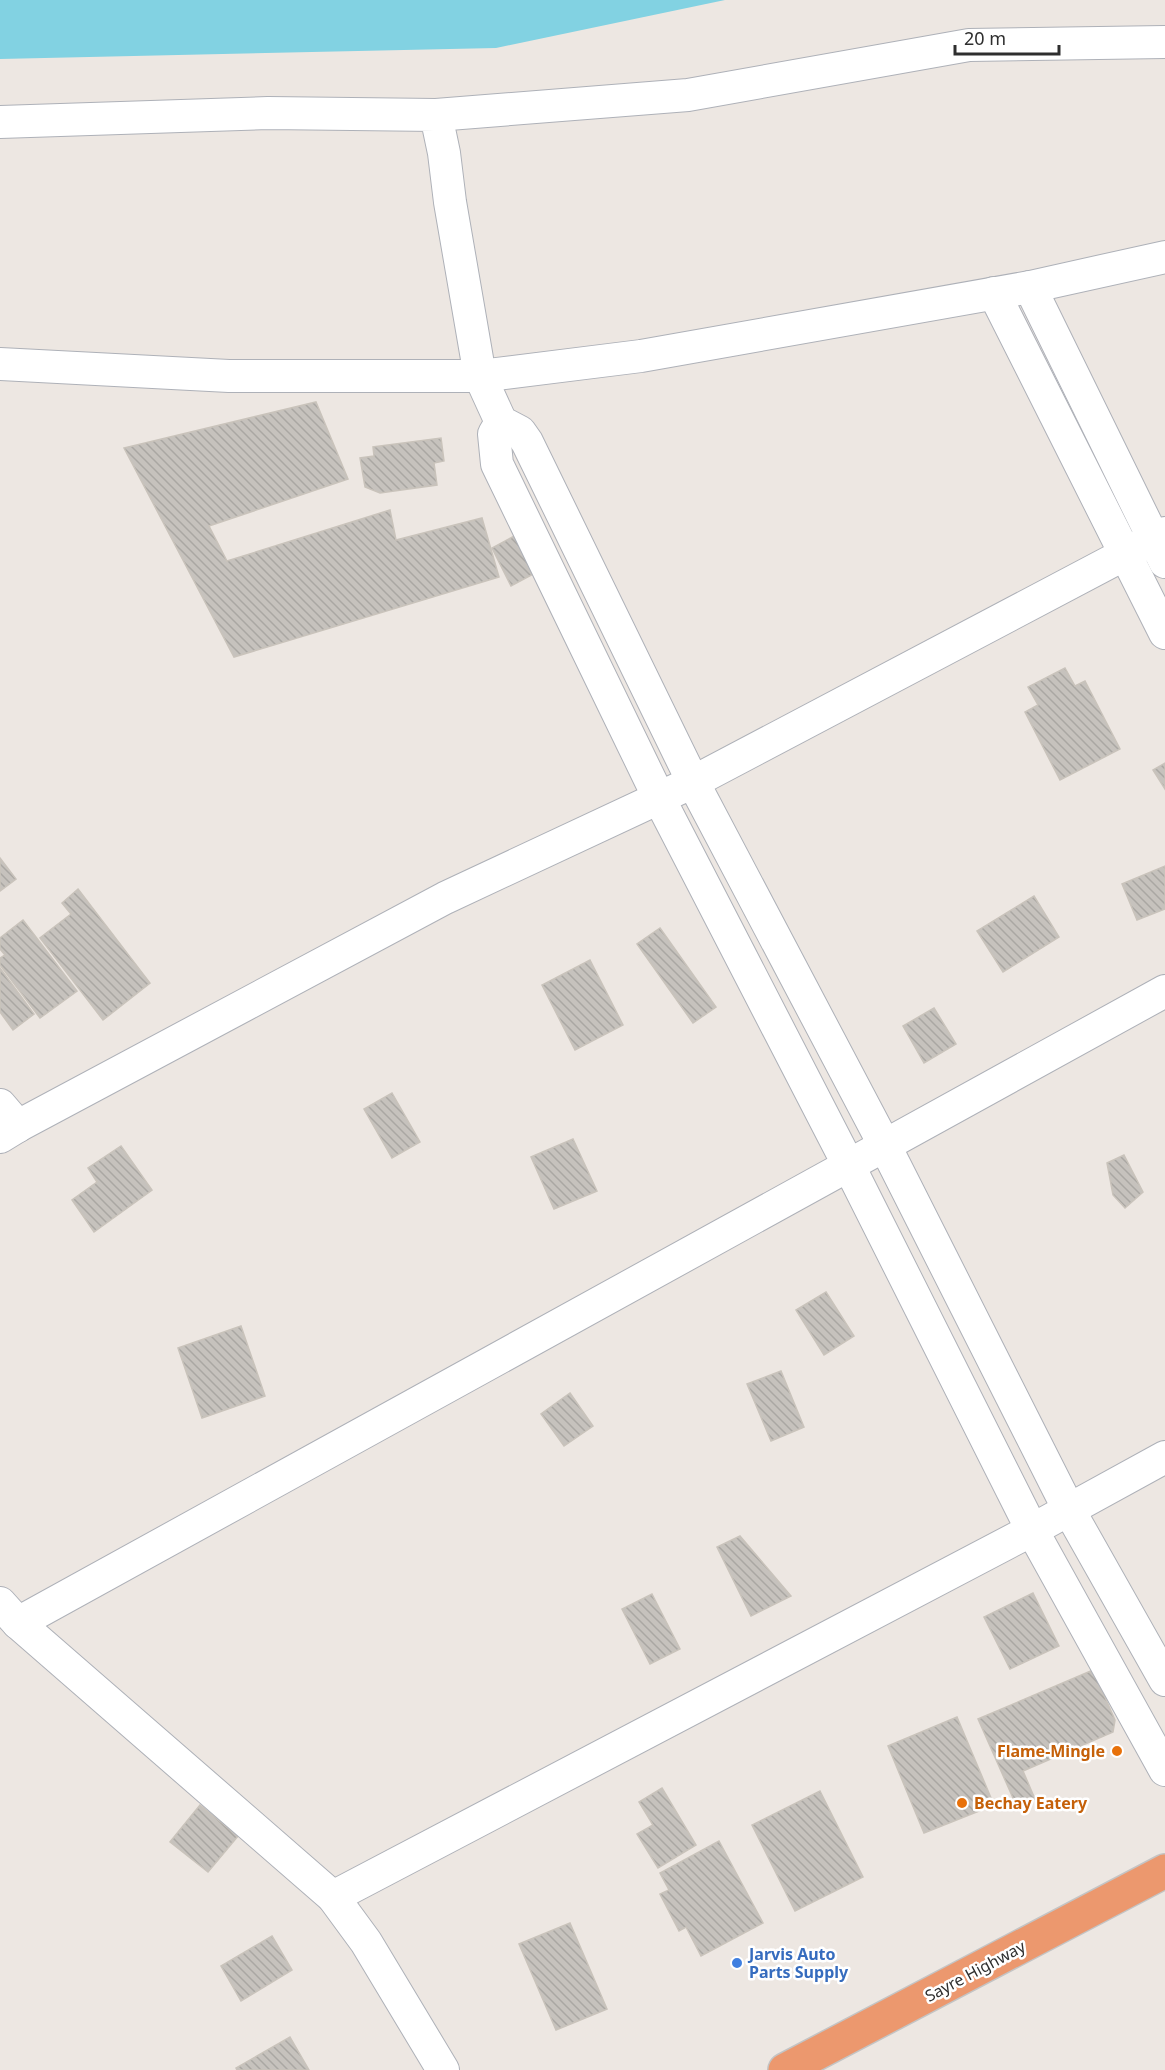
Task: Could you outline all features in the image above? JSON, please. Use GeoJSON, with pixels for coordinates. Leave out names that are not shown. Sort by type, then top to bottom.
{"type":"FeatureCollection","features":[{"type":"Feature","properties":{"kind":"highway","name":"Sayre Highway"},"geometry":{"type":"LineString","coordinates":[[785,2070],[1165,1871]]}},
{"type":"Feature","properties":{"kind":"street"},"geometry":{"type":"LineString","coordinates":[[0,122],[268,113],[436,116],[688,95],[969,45],[1165,42]]}},
{"type":"Feature","properties":{"kind":"street"},"geometry":{"type":"LineString","coordinates":[[436,116],[480,376],[501,422],[520,432],[527,442],[693,782],[885,1146],[1069,1510],[1165,1680]]}},
{"type":"Feature","properties":{"kind":"street"},"geometry":{"type":"LineString","coordinates":[[0,364],[229,376],[480,376],[641,356],[1030,287],[1165,257]]}},
{"type":"Feature","properties":{"kind":"street"},"geometry":{"type":"LineString","coordinates":[[6,1123],[445,898],[693,782],[1126,555],[1161,545],[1030,287]]}},
{"type":"Feature","properties":{"kind":"street"},"geometry":{"type":"LineString","coordinates":[[994,293],[1165,633]]}},
{"type":"Feature","properties":{"kind":"street"},"geometry":{"type":"LineString","coordinates":[[501,422],[494,434],[497,464],[659,798],[849,1166],[1032,1530],[1165,1770]]}},
{"type":"Feature","properties":{"kind":"street"},"geometry":{"type":"LineString","coordinates":[[443,2070],[366,1942],[333,1897],[9,1613],[849,1166],[1165,990]]}},
{"type":"Feature","properties":{"kind":"street"},"geometry":{"type":"LineString","coordinates":[[333,1897],[1032,1530],[1165,1457]]}},
{"type":"Feature","properties":{"kind":"water"},"geometry":{"type":"Polygon","coordinates":[[[0,0],[725,0],[496,48],[0,59],[0,0]]]}},
{"type":"Feature","properties":{"kind":"building"},"geometry":{"type":"Polygon","coordinates":[[[316,402],[348,479],[209,526],[227,561],[390,510],[396,540],[482,518],[499,577],[234,657],[124,448],[316,402]]]}},
{"type":"Feature","properties":{"kind":"building"},"geometry":{"type":"Polygon","coordinates":[[[441,438],[444,461],[434,463],[437,485],[380,493],[365,487],[360,458],[374,456],[373,447],[441,438]]]}},
{"type":"Feature","properties":{"kind":"building"},"geometry":{"type":"Polygon","coordinates":[[[520,533],[539,571],[511,586],[492,548],[520,533]]]}},
{"type":"Feature","properties":{"kind":"building"},"geometry":{"type":"Polygon","coordinates":[[[1065,668],[1075,686],[1085,681],[1120,749],[1060,780],[1025,712],[1038,705],[1028,687],[1065,668]]]}},
{"type":"Feature","properties":{"kind":"building"},"geometry":{"type":"Polygon","coordinates":[[[1165,763],[1165,789],[1153,770],[1165,763]]]}},
{"type":"Feature","properties":{"kind":"building"},"geometry":{"type":"Polygon","coordinates":[[[0,858],[16,879],[0,891],[0,858]]]}},
{"type":"Feature","properties":{"kind":"building"},"geometry":{"type":"Polygon","coordinates":[[[1165,866],[1165,909],[1137,920],[1122,884],[1165,866]]]}},
{"type":"Feature","properties":{"kind":"building"},"geometry":{"type":"Polygon","coordinates":[[[78,889],[150,983],[103,1020],[40,938],[71,914],[62,903],[78,889]]]}},
{"type":"Feature","properties":{"kind":"building"},"geometry":{"type":"Polygon","coordinates":[[[1034,896],[1059,937],[1003,972],[977,931],[1034,896]]]}},
{"type":"Feature","properties":{"kind":"building"},"geometry":{"type":"Polygon","coordinates":[[[23,920],[77,991],[40,1018],[0,965],[0,958],[5,955],[0,949],[0,938],[23,920]]]}},
{"type":"Feature","properties":{"kind":"building"},"geometry":{"type":"Polygon","coordinates":[[[660,928],[716,1007],[693,1023],[637,944],[660,928]]]}},
{"type":"Feature","properties":{"kind":"building"},"geometry":{"type":"Polygon","coordinates":[[[590,960],[623,1025],[575,1050],[542,985],[590,960]]]}},
{"type":"Feature","properties":{"kind":"building"},"geometry":{"type":"Polygon","coordinates":[[[0,968],[34,1014],[13,1030],[0,1012],[0,968]]]}},
{"type":"Feature","properties":{"kind":"building"},"geometry":{"type":"Polygon","coordinates":[[[934,1008],[956,1044],[924,1063],[903,1026],[934,1008]]]}},
{"type":"Feature","properties":{"kind":"building"},"geometry":{"type":"Polygon","coordinates":[[[392,1093],[420,1142],[392,1158],[364,1109],[392,1093]]]}},
{"type":"Feature","properties":{"kind":"building"},"geometry":{"type":"Polygon","coordinates":[[[573,1139],[597,1191],[554,1209],[531,1157],[573,1139]]]}},
{"type":"Feature","properties":{"kind":"building"},"geometry":{"type":"Polygon","coordinates":[[[121,1146],[152,1190],[94,1232],[72,1200],[97,1182],[88,1168],[121,1146]]]}},
{"type":"Feature","properties":{"kind":"building"},"geometry":{"type":"Polygon","coordinates":[[[1124,1155],[1143,1192],[1125,1208],[1113,1195],[1107,1163],[1124,1155]]]}},
{"type":"Feature","properties":{"kind":"building"},"geometry":{"type":"Polygon","coordinates":[[[826,1292],[854,1336],[824,1355],[796,1310],[826,1292]]]}},
{"type":"Feature","properties":{"kind":"building"},"geometry":{"type":"Polygon","coordinates":[[[241,1326],[265,1396],[202,1418],[178,1348],[241,1326]]]}},
{"type":"Feature","properties":{"kind":"building"},"geometry":{"type":"Polygon","coordinates":[[[781,1371],[804,1427],[771,1441],[747,1384],[781,1371]]]}},
{"type":"Feature","properties":{"kind":"building"},"geometry":{"type":"Polygon","coordinates":[[[570,1393],[593,1426],[564,1446],[541,1414],[570,1393]]]}},
{"type":"Feature","properties":{"kind":"building"},"geometry":{"type":"Polygon","coordinates":[[[740,1536],[791,1596],[751,1616],[717,1547],[740,1536]]]}},
{"type":"Feature","properties":{"kind":"building"},"geometry":{"type":"Polygon","coordinates":[[[1033,1593],[1059,1646],[1010,1669],[984,1617],[1033,1593]]]}},
{"type":"Feature","properties":{"kind":"building"},"geometry":{"type":"Polygon","coordinates":[[[652,1594],[680,1649],[650,1664],[622,1609],[652,1594]]]}},
{"type":"Feature","properties":{"kind":"building"},"geometry":{"type":"Polygon","coordinates":[[[1093,1670],[1115,1720],[1113,1732],[1023,1771],[1035,1799],[1017,1807],[978,1719],[1093,1670]]]}},
{"type":"Feature","properties":{"kind":"building"},"geometry":{"type":"Polygon","coordinates":[[[957,1717],[994,1805],[924,1833],[888,1746],[957,1717]]]}},
{"type":"Feature","properties":{"kind":"building"},"geometry":{"type":"Polygon","coordinates":[[[662,1788],[696,1845],[658,1868],[637,1834],[653,1825],[639,1802],[662,1788]]]}},
{"type":"Feature","properties":{"kind":"building"},"geometry":{"type":"Polygon","coordinates":[[[820,1791],[863,1877],[795,1911],[752,1825],[820,1791]]]}},
{"type":"Feature","properties":{"kind":"building"},"geometry":{"type":"Polygon","coordinates":[[[200,1805],[238,1836],[208,1872],[170,1842],[200,1805]]]}},
{"type":"Feature","properties":{"kind":"building"},"geometry":{"type":"Polygon","coordinates":[[[719,1841],[763,1923],[701,1956],[686,1927],[679,1931],[660,1894],[669,1890],[660,1873],[719,1841]]]}},
{"type":"Feature","properties":{"kind":"building"},"geometry":{"type":"Polygon","coordinates":[[[570,1923],[607,2009],[556,2030],[519,1944],[570,1923]]]}},
{"type":"Feature","properties":{"kind":"building"},"geometry":{"type":"Polygon","coordinates":[[[272,1936],[292,1970],[241,2001],[221,1966],[272,1936]]]}},
{"type":"Feature","properties":{"kind":"building"},"geometry":{"type":"Polygon","coordinates":[[[290,2037],[309,2070],[237,2070],[236,2068],[290,2037]]]}},
{"type":"Feature","properties":{"kind":"place","name":"Flame-Mingle"},"geometry":{"type":"Point","coordinates":[1117,1751]}},
{"type":"Feature","properties":{"kind":"place","name":"Bechay Eatery"},"geometry":{"type":"Point","coordinates":[962,1803]}},
{"type":"Feature","properties":{"kind":"place","name":"Jarvis Auto Parts Supply"},"geometry":{"type":"Point","coordinates":[737,1963]}}]}
